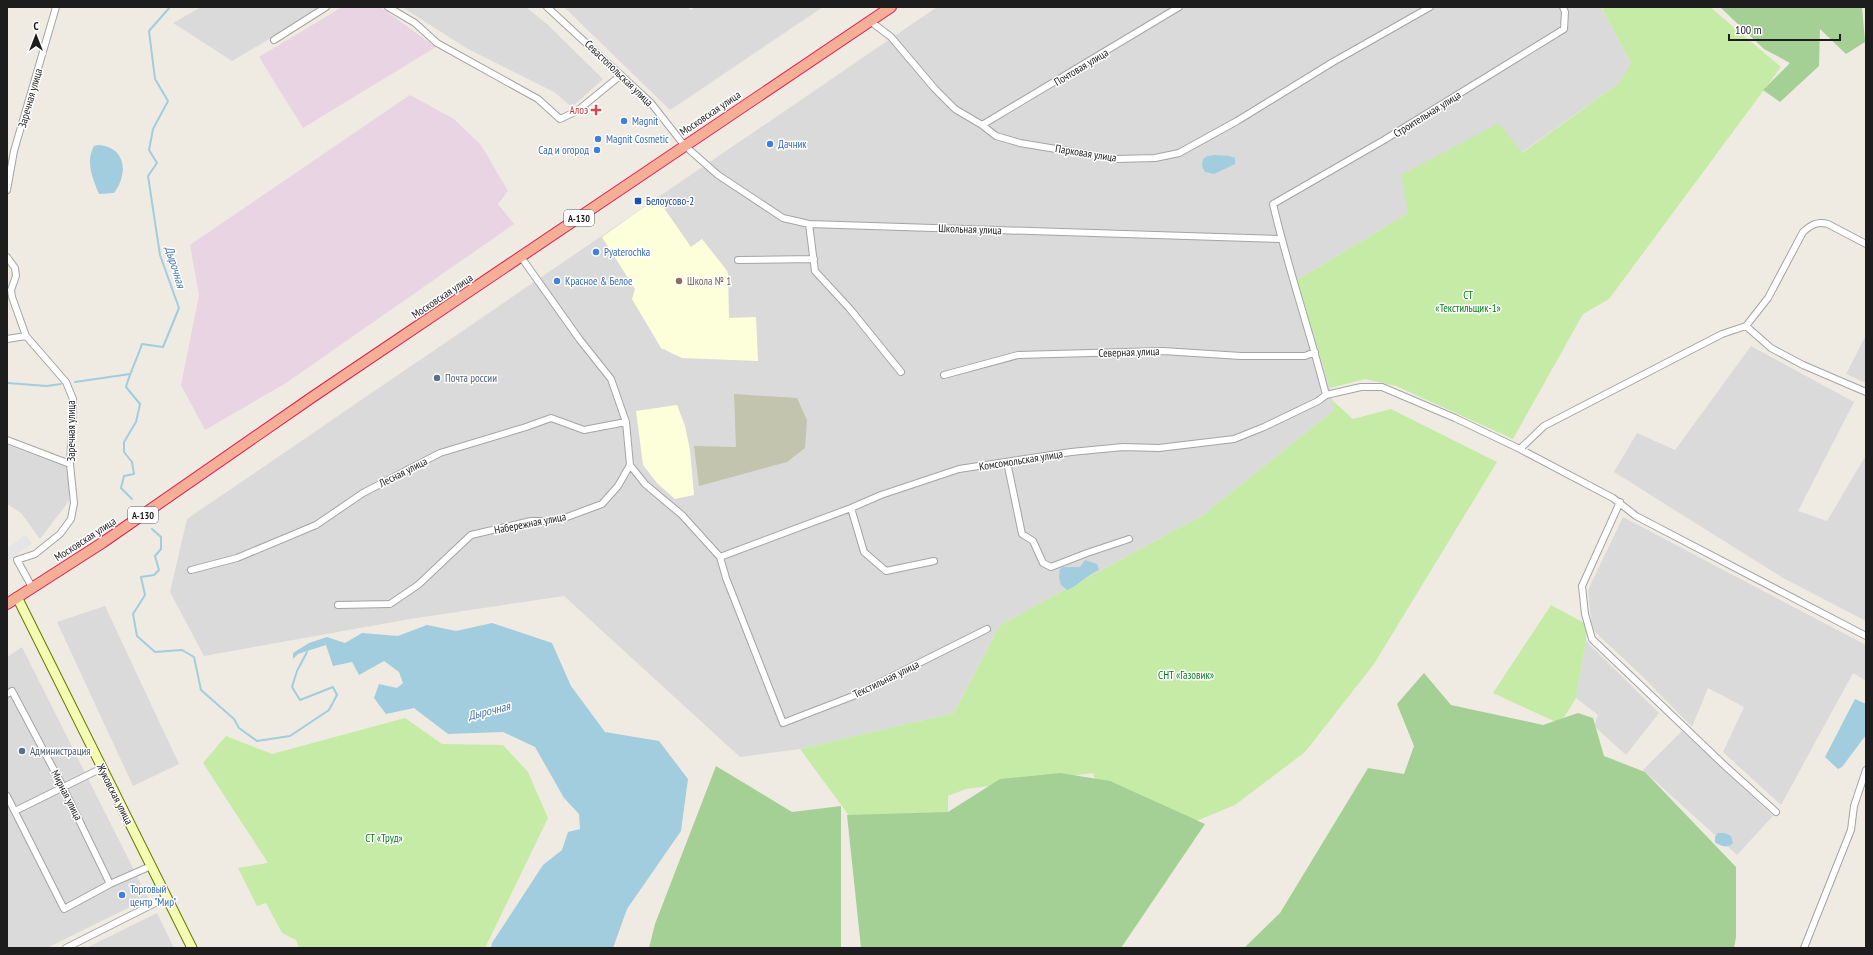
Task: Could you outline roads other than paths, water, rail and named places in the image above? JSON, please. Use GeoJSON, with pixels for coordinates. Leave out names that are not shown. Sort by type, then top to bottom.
{"type":"FeatureCollection","features":[{"type":"Feature","properties":{"kind":"highway","name":"Московская улица"},"geometry":{"type":"LineString","coordinates":[[7,604],[102,543],[311,398],[616,194],[684,145],[891,7]]}},
{"type":"Feature","properties":{"kind":"main road","name":"Жуковская улица"},"geometry":{"type":"LineString","coordinates":[[17,598],[192,948]]}},
{"type":"Feature","properties":{"kind":"street","name":"Заречная улица"},"geometry":{"type":"LineString","coordinates":[[7,190],[14,151],[56,7]]}},
{"type":"Feature","properties":{"kind":"street"},"geometry":{"type":"LineString","coordinates":[[274,40],[326,7]]}},
{"type":"Feature","properties":{"kind":"street"},"geometry":{"type":"LineString","coordinates":[[388,7],[415,23],[437,43],[538,99],[560,119],[577,111],[621,75]]}},
{"type":"Feature","properties":{"kind":"street","name":"Севастопольская улица"},"geometry":{"type":"LineString","coordinates":[[547,7],[651,103],[684,145]]}},
{"type":"Feature","properties":{"kind":"street","name":"Почтовая улица"},"geometry":{"type":"LineString","coordinates":[[982,125],[1179,7]]}},
{"type":"Feature","properties":{"kind":"street","name":"Парковая улица"},"geometry":{"type":"LineString","coordinates":[[870,21],[891,37],[935,89],[955,109],[982,125],[996,136],[1020,143],[1116,159],[1155,158],[1179,153],[1237,122],[1333,62],[1430,7]]}},
{"type":"Feature","properties":{"kind":"street","name":"Строительная улица"},"geometry":{"type":"LineString","coordinates":[[1281,239],[1274,204],[1384,140],[1564,29],[1564,9]]}},
{"type":"Feature","properties":{"kind":"street","name":"Школьная улица"},"geometry":{"type":"LineString","coordinates":[[684,145],[718,175],[750,198],[784,218],[809,224],[1281,239]]}},
{"type":"Feature","properties":{"kind":"street"},"geometry":{"type":"LineString","coordinates":[[1520,449],[1544,426],[1722,334],[1746,326],[1768,298],[1803,232],[1812,224],[1822,222],[1828,224],[1866,244]]}},
{"type":"Feature","properties":{"kind":"street"},"geometry":{"type":"LineString","coordinates":[[809,224],[815,271],[850,308],[901,372]]}},
{"type":"Feature","properties":{"kind":"street"},"geometry":{"type":"LineString","coordinates":[[1281,239],[1315,352],[1326,395]]}},
{"type":"Feature","properties":{"kind":"street"},"geometry":{"type":"LineString","coordinates":[[7,256],[15,268]]}},
{"type":"Feature","properties":{"kind":"street"},"geometry":{"type":"LineString","coordinates":[[521,257],[580,340],[611,379],[626,422],[630,464],[644,484],[682,515],[720,557]]}},
{"type":"Feature","properties":{"kind":"street"},"geometry":{"type":"LineString","coordinates":[[738,260],[814,259]]}},
{"type":"Feature","properties":{"kind":"street"},"geometry":{"type":"LineString","coordinates":[[7,263],[15,268]]}},
{"type":"Feature","properties":{"kind":"street","name":"Заречная улица"},"geometry":{"type":"LineString","coordinates":[[15,268],[16,276],[12,290],[12,297],[26,336],[66,382],[72,399],[70,464],[74,504],[71,519],[60,534],[35,554],[18,560],[32,587]]}},
{"type":"Feature","properties":{"kind":"street"},"geometry":{"type":"LineString","coordinates":[[1746,326],[1771,348],[1803,365],[1866,392]]}},
{"type":"Feature","properties":{"kind":"street"},"geometry":{"type":"LineString","coordinates":[[7,339],[26,336]]}},
{"type":"Feature","properties":{"kind":"street","name":"Северная улица"},"geometry":{"type":"LineString","coordinates":[[944,376],[1018,355],[1163,351],[1241,356],[1305,356],[1315,352]]}},
{"type":"Feature","properties":{"kind":"street","name":"Комсомольская улица"},"geometry":{"type":"LineString","coordinates":[[720,557],[851,508],[881,495],[959,469],[1071,452],[1123,447],[1159,448],[1234,439],[1264,427],[1318,401],[1326,395],[1360,387],[1382,387],[1455,418],[1520,449],[1620,502],[1642,519],[1866,636]]}},
{"type":"Feature","properties":{"kind":"street","name":"Лесная улица"},"geometry":{"type":"LineString","coordinates":[[190,570],[237,558],[316,525],[363,493],[440,453],[551,418],[584,430],[626,422]]}},
{"type":"Feature","properties":{"kind":"street"},"geometry":{"type":"LineString","coordinates":[[7,440],[70,464]]}},
{"type":"Feature","properties":{"kind":"street"},"geometry":{"type":"LineString","coordinates":[[1007,462],[1022,534],[1033,541],[1043,564],[1051,567],[1129,539]]}},
{"type":"Feature","properties":{"kind":"street","name":"Набережная улица"},"geometry":{"type":"LineString","coordinates":[[338,605],[390,604],[418,585],[471,535],[531,521],[548,521],[567,517],[602,504],[618,486],[630,464]]}},
{"type":"Feature","properties":{"kind":"street"},"geometry":{"type":"LineString","coordinates":[[1620,502],[1582,586],[1585,614],[1592,639],[1724,765],[1776,812]]}},
{"type":"Feature","properties":{"kind":"street"},"geometry":{"type":"LineString","coordinates":[[851,508],[864,552],[886,571],[934,561]]}},
{"type":"Feature","properties":{"kind":"street","name":"Текстильная улица"},"geometry":{"type":"LineString","coordinates":[[720,557],[729,585],[783,723],[853,696],[987,629]]}},
{"type":"Feature","properties":{"kind":"street","name":"Мирная улица"},"geometry":{"type":"LineString","coordinates":[[7,694],[12,691],[63,787],[110,884]]}},
{"type":"Feature","properties":{"kind":"street"},"geometry":{"type":"LineString","coordinates":[[15,811],[102,768]]}},
{"type":"Feature","properties":{"kind":"street"},"geometry":{"type":"LineString","coordinates":[[1804,948],[1851,830],[1854,806],[1866,770]]}},
{"type":"Feature","properties":{"kind":"street"},"geometry":{"type":"LineString","coordinates":[[7,796],[64,909],[110,884],[151,866]]}},
{"type":"Feature","properties":{"kind":"street"},"geometry":{"type":"LineString","coordinates":[[66,948],[167,897]]}},
{"type":"Feature","properties":{"kind":"water"},"geometry":{"type":"Polygon","coordinates":[[[99,145],[108,147],[120,156],[123,170],[122,178],[114,193],[99,194],[92,176],[90,164],[91,152],[94,146],[99,145]]]}},
{"type":"Feature","properties":{"kind":"water"},"geometry":{"type":"Polygon","coordinates":[[[1215,155],[1235,158],[1235,164],[1214,174],[1205,172],[1202,166],[1203,159],[1207,156],[1215,155]]]}},
{"type":"Feature","properties":{"kind":"water"},"geometry":{"type":"Polygon","coordinates":[[[1085,560],[1097,564],[1099,570],[1067,590],[1061,585],[1059,577],[1060,569],[1063,567],[1080,567],[1085,560]]]}},
{"type":"Feature","properties":{"kind":"water"},"geometry":{"type":"Polygon","coordinates":[[[492,623],[552,643],[571,686],[605,732],[659,741],[688,779],[681,831],[627,909],[613,948],[491,948],[492,943],[543,865],[562,850],[568,832],[580,829],[579,814],[564,798],[535,747],[503,732],[448,734],[414,708],[386,714],[374,698],[379,684],[397,688],[403,683],[399,672],[384,661],[359,675],[352,662],[333,666],[326,645],[298,654],[293,659],[293,653],[309,643],[327,637],[345,643],[362,633],[398,636],[427,625],[456,631],[492,623]]]}},
{"type":"Feature","properties":{"kind":"water"},"geometry":{"type":"Polygon","coordinates":[[[1855,699],[1866,704],[1866,735],[1842,767],[1838,769],[1825,757],[1855,699]]]}},
{"type":"Feature","properties":{"kind":"water"},"geometry":{"type":"Polygon","coordinates":[[[1718,833],[1725,833],[1731,836],[1733,843],[1729,846],[1722,846],[1715,842],[1715,837],[1718,833]]]}},
{"type":"Feature","properties":{"kind":"waterway","name":"Дырочная"},"geometry":{"type":"LineString","coordinates":[[132,499],[121,488],[124,476],[134,474],[132,462],[124,452],[124,442],[136,422],[140,404],[126,387],[142,344],[163,347],[179,308],[160,255],[148,176],[157,163],[149,150],[153,129],[168,101],[155,79],[149,31],[170,7]]}},
{"type":"Feature","properties":{"kind":"waterway"},"geometry":{"type":"LineString","coordinates":[[75,382],[130,374]]}},
{"type":"Feature","properties":{"kind":"waterway"},"geometry":{"type":"LineString","coordinates":[[7,383],[47,386],[61,384]]}},
{"type":"Feature","properties":{"kind":"waterway","name":"Дырочная"},"geometry":{"type":"LineString","coordinates":[[152,529],[161,537],[161,549],[155,556],[159,570],[154,575],[141,577],[145,595],[133,614],[137,636],[155,652],[182,650],[194,657],[201,690],[234,719],[239,728],[257,741],[290,736],[329,710],[337,695],[333,687],[300,700],[292,687],[297,671],[307,652]]}},
{"type":"Feature","properties":{"kind":"place","name":"Алоэ"},"geometry":{"type":"Point","coordinates":[596,110]}},
{"type":"Feature","properties":{"kind":"place","name":"Magnit"},"geometry":{"type":"Point","coordinates":[624,121]}},
{"type":"Feature","properties":{"kind":"place","name":"Magnit Cosmetic"},"geometry":{"type":"Point","coordinates":[598,139]}},
{"type":"Feature","properties":{"kind":"place","name":"Дачник"},"geometry":{"type":"Point","coordinates":[770,144]}},
{"type":"Feature","properties":{"kind":"place","name":"Сад и огород"},"geometry":{"type":"Point","coordinates":[597,150]}},
{"type":"Feature","properties":{"kind":"place","name":"Белоусово-2"},"geometry":{"type":"Point","coordinates":[638,201]}},
{"type":"Feature","properties":{"kind":"place","name":"Pyaterochka"},"geometry":{"type":"Point","coordinates":[596,252]}},
{"type":"Feature","properties":{"kind":"place","name":"Красное & Белое"},"geometry":{"type":"Point","coordinates":[557,281]}},
{"type":"Feature","properties":{"kind":"place","name":"Школа № 1"},"geometry":{"type":"Point","coordinates":[679,281]}},
{"type":"Feature","properties":{"kind":"place","name":"Почта россии"},"geometry":{"type":"Point","coordinates":[437,378]}},
{"type":"Feature","properties":{"kind":"place","name":"Администрация"},"geometry":{"type":"Point","coordinates":[22,751]}},
{"type":"Feature","properties":{"kind":"place","name":"Торговый центр \"Мир\""},"geometry":{"type":"Point","coordinates":[122,895]}},
{"type":"Feature","properties":{"kind":"park label","name":"СТ «Текстильщик-1»"},"geometry":{"type":"Point","coordinates":[1468,301]}},
{"type":"Feature","properties":{"kind":"park label","name":"СНТ «Газовик»"},"geometry":{"type":"Point","coordinates":[1186,675]}},
{"type":"Feature","properties":{"kind":"park label","name":"СТ «Труд»"},"geometry":{"type":"Point","coordinates":[384,838]}}]}
